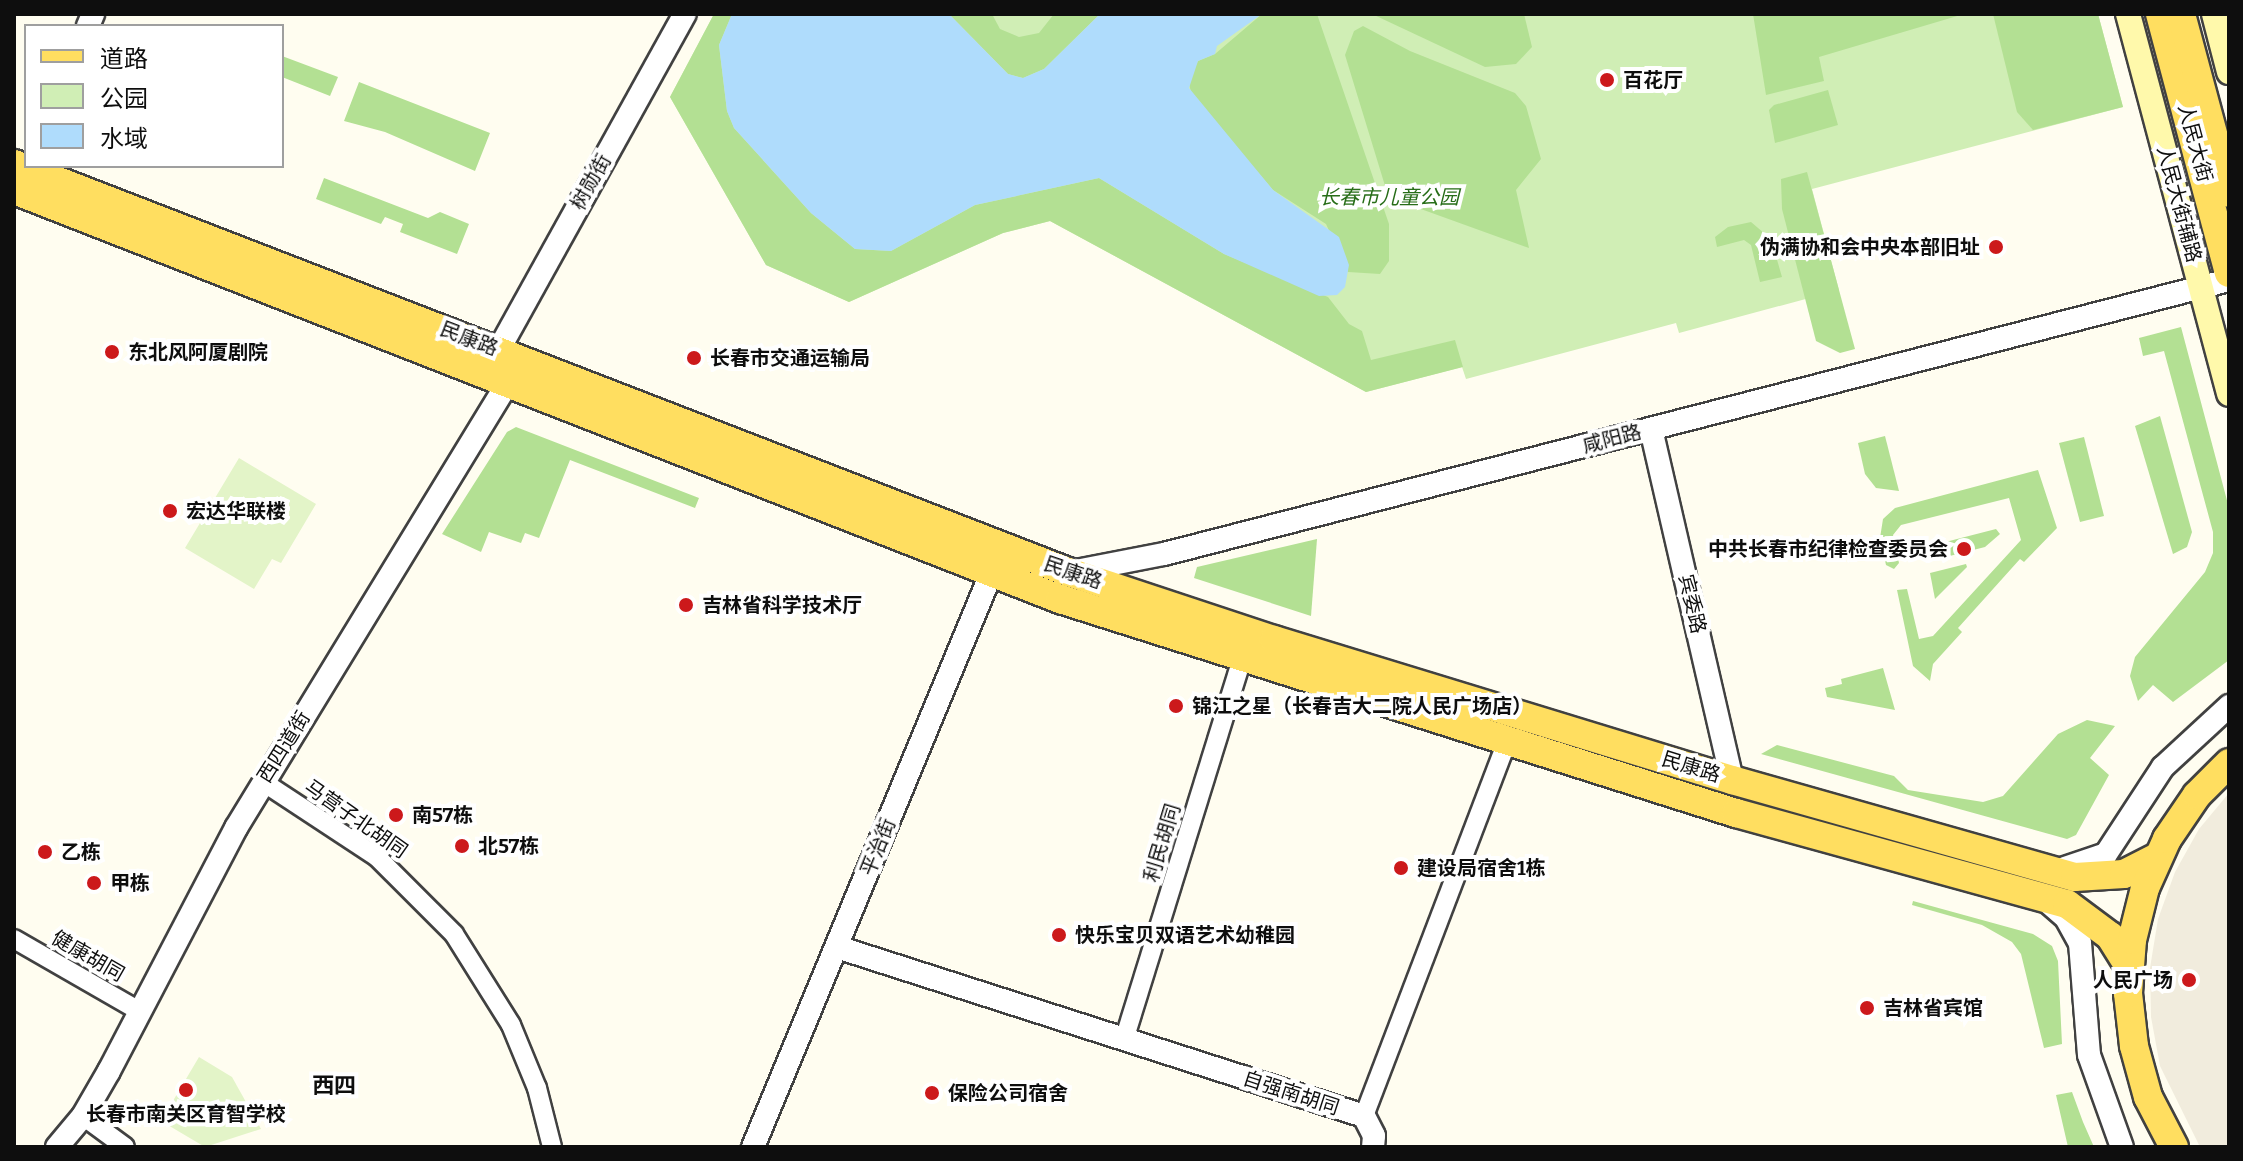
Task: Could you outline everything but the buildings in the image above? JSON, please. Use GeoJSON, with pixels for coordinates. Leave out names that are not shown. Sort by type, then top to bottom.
{"type":"FeatureCollection","features":[{"type":"Feature","properties":{"kind":"main road","name":"人民大街辅路"},"geometry":{"type":"LineString","coordinates":[[2128,14],[2229,394]]}},
{"type":"Feature","properties":{"kind":"main road","name":"人民大街"},"geometry":{"type":"LineString","coordinates":[[2160,14],[2229,273]]}},
{"type":"Feature","properties":{"kind":"main road","name":"人民大街"},"geometry":{"type":"LineString","coordinates":[[2181,14],[2229,193]]}},
{"type":"Feature","properties":{"kind":"main road"},"geometry":{"type":"LineString","coordinates":[[2214,14],[2229,72]]}},
{"type":"Feature","properties":{"kind":"main road","name":"民康路"},"geometry":{"type":"LineString","coordinates":[[19,178],[498,351],[1068,572],[1732,780],[2042,882],[2089,917],[2118,946],[2129,966]]}},
{"type":"Feature","properties":{"kind":"main road","name":"民康路"},"geometry":{"type":"LineString","coordinates":[[19,178],[507,384],[991,574],[1242,658],[1736,813],[2042,882],[2098,879],[2136,870],[2158,857]]}},
{"type":"Feature","properties":{"kind":"main road"},"geometry":{"type":"LineString","coordinates":[[2168,1141],[2134,1046],[2129,966],[2137,913],[2158,857],[2181,816],[2229,763]]}},
{"type":"Feature","properties":{"kind":"street","name":"树勋街"},"geometry":{"type":"LineString","coordinates":[[498,351],[685,14]]}},
{"type":"Feature","properties":{"kind":"street","name":"咸阳路"},"geometry":{"type":"LineString","coordinates":[[991,574],[1068,572],[1164,554],[2229,280]]}},
{"type":"Feature","properties":{"kind":"street"},"geometry":{"type":"LineString","coordinates":[[498,351],[507,384]]}},
{"type":"Feature","properties":{"kind":"street","name":"西四道街"},"geometry":{"type":"LineString","coordinates":[[57,1147],[83,1116],[263,782],[507,384]]}},
{"type":"Feature","properties":{"kind":"street","name":"宾委路"},"geometry":{"type":"LineString","coordinates":[[1651,429],[1732,780]]}},
{"type":"Feature","properties":{"kind":"street","name":"平治街"},"geometry":{"type":"LineString","coordinates":[[753,1147],[1002,547]]}},
{"type":"Feature","properties":{"kind":"street","name":"利民胡同"},"geometry":{"type":"LineString","coordinates":[[1124,1040],[1242,658]]}},
{"type":"Feature","properties":{"kind":"street"},"geometry":{"type":"LineString","coordinates":[[2122,1147],[2089,1055],[2080,943],[2042,882],[2106,854],[2163,767],[2229,706]]}},
{"type":"Feature","properties":{"kind":"street","name":"自强南胡同"},"geometry":{"type":"LineString","coordinates":[[837,947],[1364,1116],[1507,741]]}},
{"type":"Feature","properties":{"kind":"street","name":"马营子北胡同"},"geometry":{"type":"LineString","coordinates":[[263,782],[377,857],[454,934],[511,1025],[537,1088],[552,1147]]}},
{"type":"Feature","properties":{"kind":"street","name":"健康胡同"},"geometry":{"type":"LineString","coordinates":[[14,939],[139,1011]]}},
{"type":"Feature","properties":{"kind":"street"},"geometry":{"type":"LineString","coordinates":[[83,1116],[125,1147]]}},
{"type":"Feature","properties":{"kind":"street"},"geometry":{"type":"LineString","coordinates":[[1364,1116],[1374,1136],[1373,1147]]}},
{"type":"Feature","properties":{"kind":"green space","name":"长春市儿童公园"},"geometry":{"type":"Polygon","coordinates":[[[714,14],[2098,14],[2123,107],[1812,189],[1839,290],[1679,333],[1676,323],[1466,379],[1462,367],[1366,392],[1050,221],[1003,233],[849,302],[766,265],[670,97],[714,14]]]}},
{"type":"Feature","properties":{"kind":"green space"},"geometry":{"type":"Polygon","coordinates":[[[714,14],[732,14],[719,45],[727,111],[734,128],[811,213],[855,249],[891,251],[975,205],[1099,178],[1224,254],[1328,297],[1349,324],[1362,331],[1371,360],[1455,340],[1463,367],[1366,392],[1050,221],[1003,233],[849,302],[766,265],[670,97],[714,14]]]}},
{"type":"Feature","properties":{"kind":"green space"},"geometry":{"type":"Polygon","coordinates":[[[949,14],[992,14],[1000,29],[1019,37],[1039,33],[1054,14],[1100,14],[1044,69],[1023,78],[1008,74],[949,14]]]}},
{"type":"Feature","properties":{"kind":"green space"},"geometry":{"type":"Polygon","coordinates":[[[1262,14],[1317,14],[1389,224],[1389,261],[1380,274],[1348,272],[1326,224],[1273,190],[1192,96],[1188,80],[1198,61],[1215,54],[1262,14]]]}},
{"type":"Feature","properties":{"kind":"green space"},"geometry":{"type":"Polygon","coordinates":[[[1372,14],[1524,14],[1532,47],[1516,64],[1485,67],[1372,14]]]}},
{"type":"Feature","properties":{"kind":"green space"},"geometry":{"type":"Polygon","coordinates":[[[1753,14],[1964,14],[1819,57],[1824,81],[1766,95],[1753,14]]]}},
{"type":"Feature","properties":{"kind":"green space"},"geometry":{"type":"Polygon","coordinates":[[[1993,14],[2098,14],[2123,107],[2033,130],[2017,112],[1993,14]]]}},
{"type":"Feature","properties":{"kind":"green space"},"geometry":{"type":"Polygon","coordinates":[[[1363,26],[1410,51],[1515,93],[1526,106],[1541,159],[1516,190],[1529,248],[1407,204],[1386,189],[1345,55],[1354,31],[1363,26]]]}},
{"type":"Feature","properties":{"kind":"green space"},"geometry":{"type":"Polygon","coordinates":[[[284,57],[338,77],[330,96],[284,78],[284,57]]]}},
{"type":"Feature","properties":{"kind":"green space"},"geometry":{"type":"Polygon","coordinates":[[[359,82],[490,133],[475,171],[385,132],[344,121],[359,82]]]}},
{"type":"Feature","properties":{"kind":"green space"},"geometry":{"type":"Polygon","coordinates":[[[1828,90],[1838,125],[1775,143],[1769,110],[1774,105],[1828,90]]]}},
{"type":"Feature","properties":{"kind":"green space"},"geometry":{"type":"Polygon","coordinates":[[[1807,172],[1855,349],[1840,353],[1816,341],[1782,209],[1781,179],[1807,172]]]}},
{"type":"Feature","properties":{"kind":"green space"},"geometry":{"type":"Polygon","coordinates":[[[324,178],[428,218],[440,212],[469,224],[457,254],[400,232],[403,224],[385,217],[381,224],[316,199],[324,178]]]}},
{"type":"Feature","properties":{"kind":"green space"},"geometry":{"type":"Polygon","coordinates":[[[1751,222],[1771,239],[1782,277],[1760,282],[1751,245],[1744,240],[1717,247],[1715,237],[1728,227],[1751,222]]]}},
{"type":"Feature","properties":{"kind":"green space"},"geometry":{"type":"Polygon","coordinates":[[[2181,327],[2229,508],[2229,660],[2173,702],[2153,685],[2138,701],[2130,676],[2135,657],[2205,572],[2213,553],[2213,532],[2164,351],[2143,356],[2139,338],[2181,327]]]}},
{"type":"Feature","properties":{"kind":"green space"},"geometry":{"type":"Polygon","coordinates":[[[2160,416],[2192,532],[2187,547],[2173,554],[2135,426],[2160,416]]]}},
{"type":"Feature","properties":{"kind":"green space"},"geometry":{"type":"Polygon","coordinates":[[[516,427],[699,498],[695,508],[570,460],[539,538],[525,533],[521,543],[489,532],[481,552],[442,534],[507,432],[516,427]]]}},
{"type":"Feature","properties":{"kind":"green space"},"geometry":{"type":"Polygon","coordinates":[[[1885,436],[1899,491],[1876,488],[1865,474],[1858,443],[1885,436]]]}},
{"type":"Feature","properties":{"kind":"green space"},"geometry":{"type":"Polygon","coordinates":[[[2084,437],[2104,516],[2080,522],[2059,443],[2084,437]]]}},
{"type":"Feature","properties":{"kind":"green space"},"geometry":{"type":"Polygon","coordinates":[[[239,458],[316,504],[281,563],[272,559],[254,589],[185,548],[239,458]]]}},
{"type":"Feature","properties":{"kind":"green space"},"geometry":{"type":"Polygon","coordinates":[[[2038,470],[2057,528],[2024,562],[2020,559],[1958,628],[1962,632],[1933,664],[1930,681],[1913,666],[1897,590],[1907,589],[1919,639],[1933,636],[2021,540],[2009,498],[1901,525],[1893,535],[1899,563],[1894,569],[1886,565],[1880,538],[1883,519],[1895,508],[2038,470]]]}},
{"type":"Feature","properties":{"kind":"green space"},"geometry":{"type":"Polygon","coordinates":[[[1996,529],[2000,534],[1985,547],[1926,562],[1918,556],[1922,548],[1996,529]]]}},
{"type":"Feature","properties":{"kind":"green space"},"geometry":{"type":"Polygon","coordinates":[[[1317,539],[1311,616],[1194,578],[1197,567],[1317,539]]]}},
{"type":"Feature","properties":{"kind":"green space"},"geometry":{"type":"Polygon","coordinates":[[[1966,564],[1967,567],[1935,599],[1930,573],[1966,564]]]}},
{"type":"Feature","properties":{"kind":"green space"},"geometry":{"type":"Polygon","coordinates":[[[1883,668],[1895,710],[1827,697],[1825,688],[1842,684],[1841,679],[1883,668]]]}},
{"type":"Feature","properties":{"kind":"green space"},"geometry":{"type":"Polygon","coordinates":[[[2087,720],[2115,726],[2090,758],[2109,775],[2076,835],[2067,839],[1761,754],[1777,745],[1894,776],[1908,790],[1983,802],[2003,796],[2058,734],[2087,720]]]}},
{"type":"Feature","properties":{"kind":"green space"},"geometry":{"type":"Polygon","coordinates":[[[1913,901],[2033,934],[2052,946],[2058,961],[2062,1044],[2044,1048],[2021,954],[2012,942],[1982,925],[1912,905],[1913,901]]]}},
{"type":"Feature","properties":{"kind":"green space"},"geometry":{"type":"Polygon","coordinates":[[[199,1057],[232,1077],[261,1129],[205,1147],[161,1121],[199,1057]]]}},
{"type":"Feature","properties":{"kind":"green space"},"geometry":{"type":"Polygon","coordinates":[[[2072,1092],[2094,1147],[2068,1147],[2056,1095],[2072,1092]]]}},
{"type":"Feature","properties":{"kind":"shaded area","name":"人民广场"},"geometry":{"type":"Polygon","coordinates":[[[2229,793],[2229,1147],[2200,1147],[2160,1066],[2151,1017],[2150,968],[2158,919],[2175,872],[2199,829],[2229,793]]]}},
{"type":"Feature","properties":{"kind":"water"},"geometry":{"type":"Polygon","coordinates":[[[732,14],[949,14],[1008,74],[1023,78],[1044,69],[1100,14],[1262,14],[1217,46],[1215,54],[1198,61],[1189,88],[1273,190],[1339,237],[1349,265],[1345,287],[1337,295],[1319,296],[1224,254],[1099,178],[975,205],[891,251],[855,249],[811,213],[734,128],[727,111],[719,45],[732,14]]]}},
{"type":"Feature","properties":{"kind":"place","name":"百花厅"},"geometry":{"type":"Point","coordinates":[1607,80]}},
{"type":"Feature","properties":{"kind":"place","name":"伪满协和会中央本部旧址"},"geometry":{"type":"Point","coordinates":[1996,247]}},
{"type":"Feature","properties":{"kind":"place","name":"东北风阿厦剧院"},"geometry":{"type":"Point","coordinates":[112,352]}},
{"type":"Feature","properties":{"kind":"place","name":"长春市交通运输局"},"geometry":{"type":"Point","coordinates":[694,358]}},
{"type":"Feature","properties":{"kind":"place","name":"宏达华联楼"},"geometry":{"type":"Point","coordinates":[170,511]}},
{"type":"Feature","properties":{"kind":"place","name":"中共长春市纪律检查委员会"},"geometry":{"type":"Point","coordinates":[1964,549]}},
{"type":"Feature","properties":{"kind":"place","name":"吉林省科学技术厅"},"geometry":{"type":"Point","coordinates":[686,605]}},
{"type":"Feature","properties":{"kind":"place","name":"锦江之星（长春吉大二院人民广场店）"},"geometry":{"type":"Point","coordinates":[1176,706]}},
{"type":"Feature","properties":{"kind":"place","name":"南57栋"},"geometry":{"type":"Point","coordinates":[396,815]}},
{"type":"Feature","properties":{"kind":"place","name":"北57栋"},"geometry":{"type":"Point","coordinates":[462,846]}},
{"type":"Feature","properties":{"kind":"place","name":"乙栋"},"geometry":{"type":"Point","coordinates":[45,852]}},
{"type":"Feature","properties":{"kind":"place","name":"建设局宿舍1栋"},"geometry":{"type":"Point","coordinates":[1401,868]}},
{"type":"Feature","properties":{"kind":"place","name":"甲栋"},"geometry":{"type":"Point","coordinates":[94,883]}},
{"type":"Feature","properties":{"kind":"place","name":"快乐宝贝双语艺术幼稚园"},"geometry":{"type":"Point","coordinates":[1059,935]}},
{"type":"Feature","properties":{"kind":"place","name":"人民广场"},"geometry":{"type":"Point","coordinates":[2189,980]}},
{"type":"Feature","properties":{"kind":"place","name":"吉林省宾馆"},"geometry":{"type":"Point","coordinates":[1867,1008]}},
{"type":"Feature","properties":{"kind":"place","name":"长春市南关区育智学校"},"geometry":{"type":"Point","coordinates":[186,1090]}},
{"type":"Feature","properties":{"kind":"place","name":"保险公司宿舍"},"geometry":{"type":"Point","coordinates":[932,1093]}},
{"type":"Feature","properties":{"kind":"district","name":"西四"},"geometry":{"type":"Point","coordinates":[334,1086]}}]}
